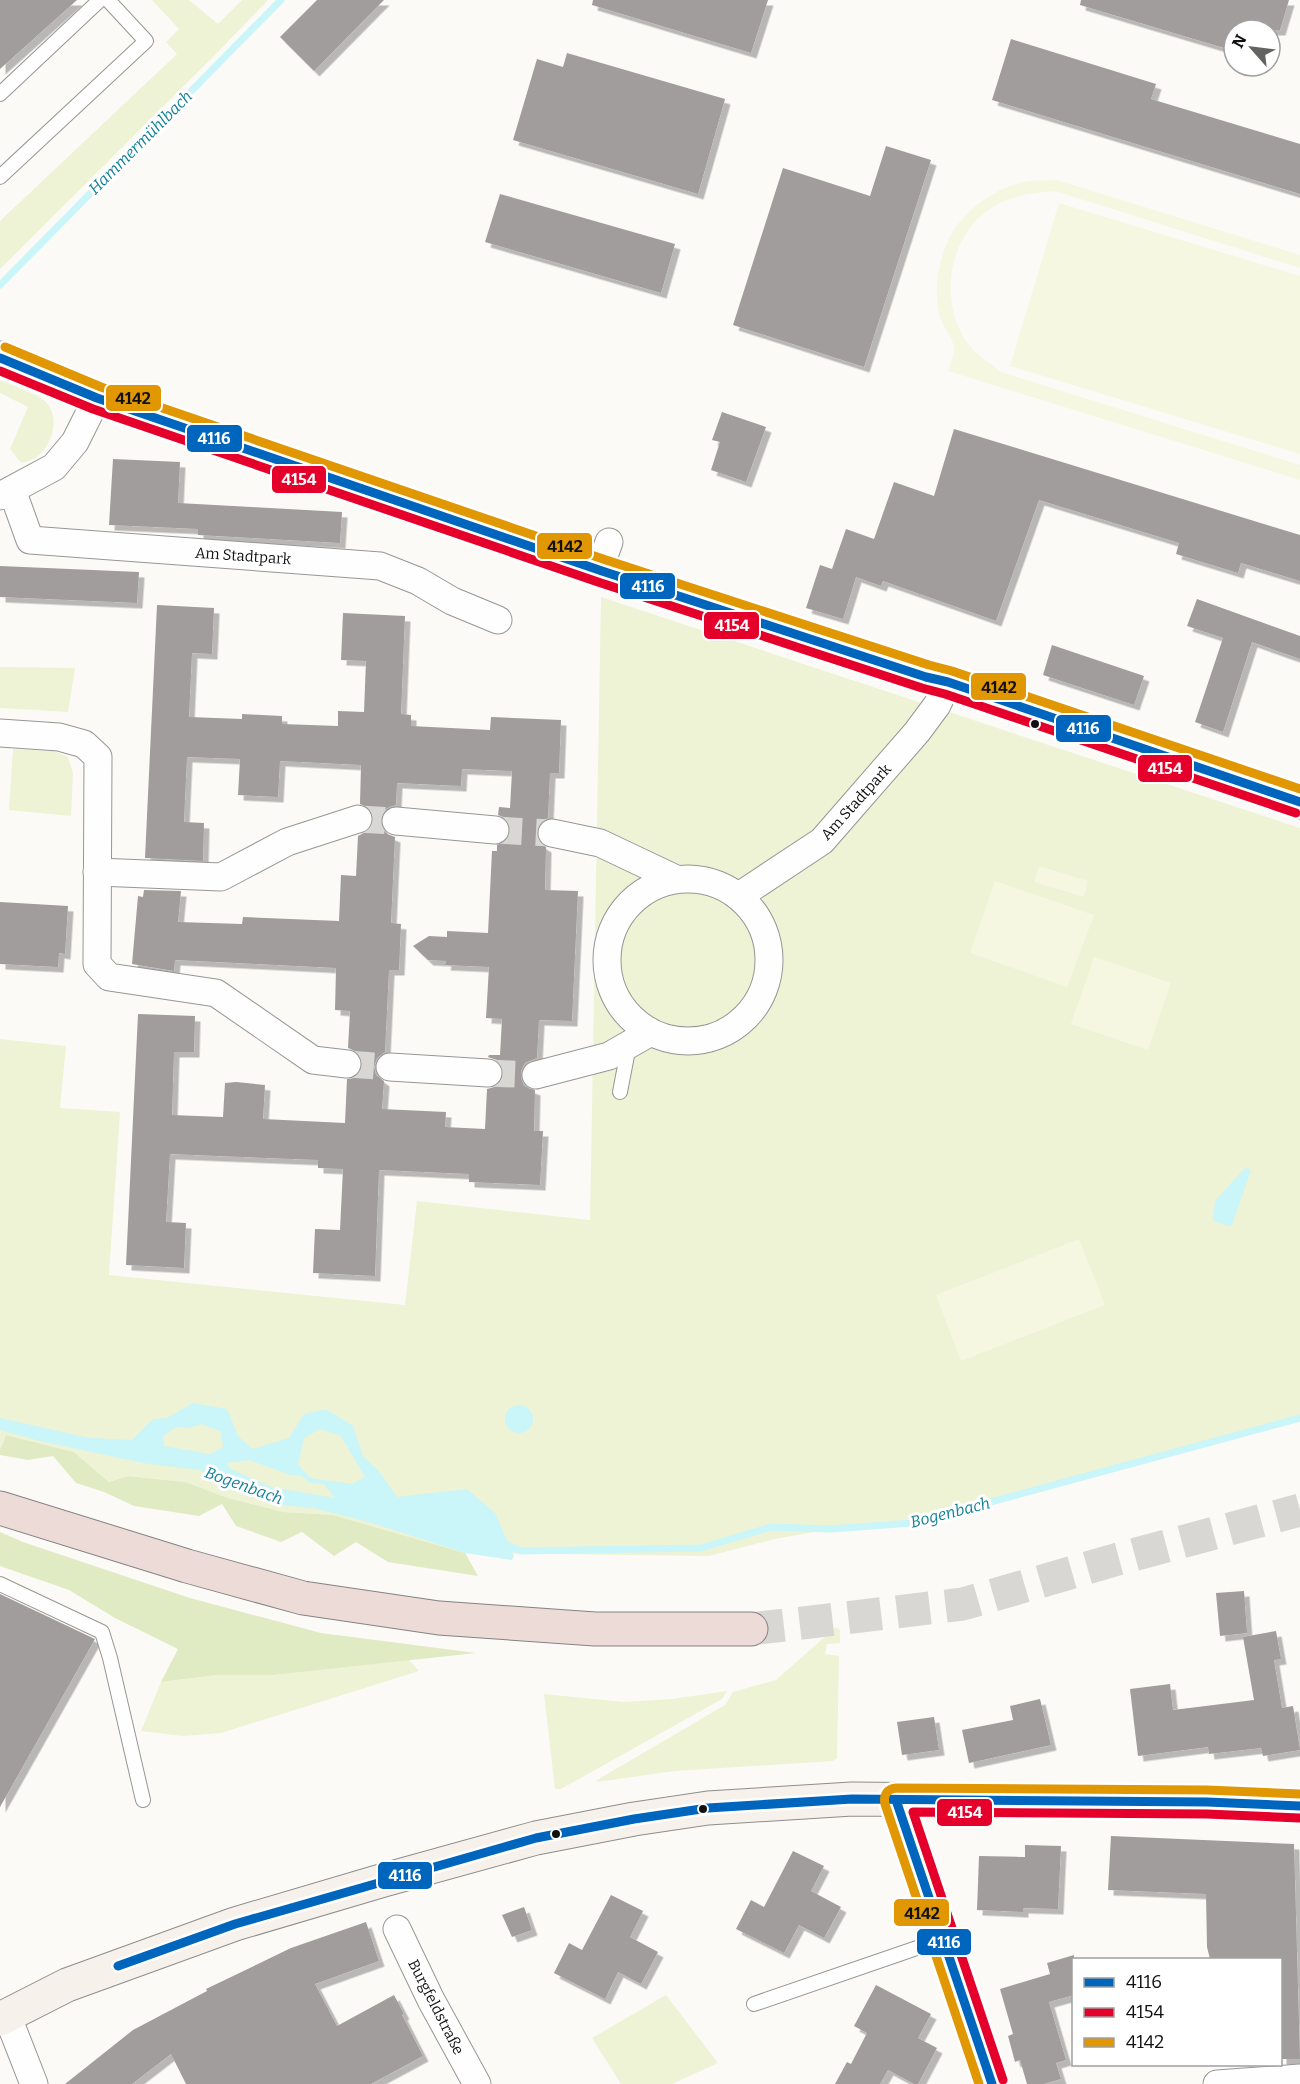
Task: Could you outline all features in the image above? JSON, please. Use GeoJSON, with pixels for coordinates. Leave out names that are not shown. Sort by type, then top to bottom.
{"type":"FeatureCollection","features":[{"type":"Feature","properties":{"kind":"highway"},"geometry":{"type":"LineString","coordinates":[[0,1508],[187,1566],[303,1598],[440,1618],[573,1628],[750,1629]]}},
{"type":"Feature","properties":{"kind":"street"},"geometry":{"type":"LineString","coordinates":[[0,357],[97,398],[604,556],[926,677],[948,682],[1300,802]]}},
{"type":"Feature","properties":{"kind":"street"},"geometry":{"type":"LineString","coordinates":[[6,493],[54,467],[75,442],[97,398]]}},
{"type":"Feature","properties":{"kind":"street","name":"Am Stadtpark"},"geometry":{"type":"LineString","coordinates":[[6,493],[30,540],[380,567],[418,581],[453,601],[498,620]]}},
{"type":"Feature","properties":{"kind":"street","name":"Am Stadtpark"},"geometry":{"type":"LineString","coordinates":[[739,896],[822,841],[917,732],[937,705],[948,682]]}},
{"type":"Feature","properties":{"kind":"street"},"geometry":{"type":"LineString","coordinates":[[0,734],[59,737],[84,744],[98,757],[97,964],[109,977],[216,993],[313,1060],[347,1064]]}},
{"type":"Feature","properties":{"kind":"street"},"geometry":{"type":"LineString","coordinates":[[97,872],[221,877],[287,842],[358,819]]}},
{"type":"Feature","properties":{"kind":"street"},"geometry":{"type":"LineString","coordinates":[[396,821],[495,830]]}},
{"type":"Feature","properties":{"kind":"street"},"geometry":{"type":"LineString","coordinates":[[552,833],[600,843],[676,879]]}},
{"type":"Feature","properties":{"kind":"street"},"geometry":{"type":"LineString","coordinates":[[536,1075],[609,1056],[639,1039],[705,1040],[732,1029],[754,1008],[766,982],[770,961],[767,939],[750,906],[720,884],[698,879],[676,879],[648,888],[626,906],[611,932],[606,961],[611,989],[639,1039]]}},
{"type":"Feature","properties":{"kind":"street"},"geometry":{"type":"LineString","coordinates":[[390,1067],[488,1073]]}},
{"type":"Feature","properties":{"kind":"street"},"geometry":{"type":"LineString","coordinates":[[34,2084],[4,2017],[68,1985],[236,1924],[536,1838],[634,1819],[708,1808],[852,1799],[1207,1802],[1300,1806]]}},
{"type":"Feature","properties":{"kind":"street"},"geometry":{"type":"LineString","coordinates":[[896,1800],[992,2084]]}},
{"type":"Feature","properties":{"kind":"street","name":"Burgfeldstraße"},"geometry":{"type":"LineString","coordinates":[[397,1929],[431,2000],[477,2084]]}},
{"type":"Feature","properties":{"kind":"street"},"geometry":{"type":"LineString","coordinates":[[1217,2084],[1300,2078]]}},
{"type":"Feature","properties":{"kind":"lane"},"geometry":{"type":"LineString","coordinates":[[0,94],[100,0]]}},
{"type":"Feature","properties":{"kind":"lane"},"geometry":{"type":"LineString","coordinates":[[0,177],[146,41],[108,0]]}},
{"type":"Feature","properties":{"kind":"lane"},"geometry":{"type":"LineString","coordinates":[[620,1092],[639,1039]]}},
{"type":"Feature","properties":{"kind":"lane"},"geometry":{"type":"LineString","coordinates":[[0,1584],[102,1632],[143,1800]]}},
{"type":"Feature","properties":{"kind":"lane"},"geometry":{"type":"LineString","coordinates":[[754,2004],[943,1939]]}},
{"type":"Feature","properties":{"kind":"green space"},"geometry":{"type":"Polygon","coordinates":[[[152,0],[189,0],[218,24],[242,0],[268,0],[0,269],[0,221],[177,54],[166,42],[179,29],[152,0]]]}},
{"type":"Feature","properties":{"kind":"green space"},"geometry":{"type":"Polygon","coordinates":[[[1057,180],[1300,255],[1300,268],[1055,191],[1016,197],[993,207],[977,220],[964,236],[956,255],[951,275],[951,296],[955,316],[963,335],[975,352],[1001,372],[1300,465],[1300,480],[948,371],[954,348],[939,314],[937,292],[944,250],[953,232],[980,202],[999,191],[1024,182],[1057,180]]]}},
{"type":"Feature","properties":{"kind":"green space"},"geometry":{"type":"Polygon","coordinates":[[[1059,203],[1300,276],[1300,454],[1010,366],[1059,203]]]}},
{"type":"Feature","properties":{"kind":"green space"},"geometry":{"type":"Polygon","coordinates":[[[0,380],[37,396],[46,402],[53,415],[53,430],[48,444],[36,457],[21,463],[10,449],[28,407],[0,393],[0,380]]]}},
{"type":"Feature","properties":{"kind":"green space"},"geometry":{"type":"Polygon","coordinates":[[[601,597],[1300,828],[1300,1418],[913,1523],[831,1529],[775,1539],[709,1556],[465,1553],[333,1515],[284,1512],[228,1498],[185,1482],[128,1476],[109,1482],[74,1452],[6,1435],[0,1450],[0,1039],[66,1046],[60,1108],[120,1112],[109,1275],[405,1305],[417,1201],[590,1220],[601,597]]]}},
{"type":"Feature","properties":{"kind":"green space"},"geometry":{"type":"Polygon","coordinates":[[[0,667],[75,668],[68,712],[0,708],[0,667]]]}},
{"type":"Feature","properties":{"kind":"green space"},"geometry":{"type":"Polygon","coordinates":[[[13,749],[54,751],[68,757],[73,773],[71,816],[9,810],[13,749]]]}},
{"type":"Feature","properties":{"kind":"green space"},"geometry":{"type":"Polygon","coordinates":[[[1039,866],[1088,881],[1084,897],[1034,882],[1039,866]]]}},
{"type":"Feature","properties":{"kind":"green space"},"geometry":{"type":"Polygon","coordinates":[[[995,881],[1094,915],[1067,987],[970,953],[995,881]]]}},
{"type":"Feature","properties":{"kind":"green space"},"geometry":{"type":"Polygon","coordinates":[[[1094,957],[1171,983],[1148,1050],[1071,1024],[1094,957]]]}},
{"type":"Feature","properties":{"kind":"green space"},"geometry":{"type":"Polygon","coordinates":[[[1079,1239],[1105,1305],[961,1361],[936,1295],[1079,1239]]]}},
{"type":"Feature","properties":{"kind":"green space"},"geometry":{"type":"Polygon","coordinates":[[[6,1435],[74,1452],[109,1482],[128,1476],[185,1482],[228,1498],[284,1512],[333,1515],[465,1553],[478,1576],[388,1562],[356,1542],[334,1556],[302,1532],[281,1542],[236,1526],[222,1504],[199,1516],[134,1506],[104,1492],[76,1483],[53,1456],[28,1460],[0,1455],[6,1435]]]}},
{"type":"Feature","properties":{"kind":"green space"},"geometry":{"type":"Polygon","coordinates":[[[0,1532],[23,1542],[190,1598],[321,1633],[476,1653],[274,1675],[217,1675],[161,1682],[178,1649],[115,1618],[69,1590],[0,1566],[0,1532]]]}},
{"type":"Feature","properties":{"kind":"green space"},"geometry":{"type":"Polygon","coordinates":[[[836,1627],[840,1630],[840,1643],[827,1644],[825,1654],[839,1656],[837,1758],[833,1761],[675,1771],[597,1782],[725,1705],[733,1692],[776,1680],[836,1627]]]}},
{"type":"Feature","properties":{"kind":"green space"},"geometry":{"type":"Polygon","coordinates":[[[409,1660],[419,1671],[221,1733],[183,1736],[141,1731],[161,1682],[217,1675],[274,1675],[409,1660]]]}},
{"type":"Feature","properties":{"kind":"green space"},"geometry":{"type":"Polygon","coordinates":[[[727,1691],[722,1699],[561,1789],[555,1789],[544,1694],[624,1702],[672,1699],[727,1691]]]}},
{"type":"Feature","properties":{"kind":"green space"},"geometry":{"type":"Polygon","coordinates":[[[666,1995],[718,2063],[672,2084],[621,2084],[592,2038],[666,1995]]]}},
{"type":"Feature","properties":{"kind":"water"},"geometry":{"type":"Polygon","coordinates":[[[1245,1168],[1251,1170],[1232,1225],[1228,1226],[1214,1221],[1215,1201],[1245,1168]]]}},
{"type":"Feature","properties":{"kind":"water"},"geometry":{"type":"Polygon","coordinates":[[[193,1403],[227,1409],[238,1436],[252,1449],[289,1438],[304,1414],[326,1409],[353,1426],[363,1456],[379,1471],[397,1497],[467,1489],[495,1513],[514,1556],[512,1560],[465,1553],[372,1523],[313,1508],[272,1504],[225,1488],[200,1470],[143,1463],[0,1430],[0,1418],[89,1438],[132,1440],[153,1419],[167,1418],[193,1403]],[[202,1424],[189,1428],[176,1427],[163,1436],[164,1446],[210,1454],[223,1447],[221,1432],[202,1424]],[[320,1429],[304,1438],[298,1464],[310,1478],[352,1484],[365,1477],[341,1436],[320,1429]],[[249,1460],[227,1463],[229,1468],[271,1487],[335,1498],[324,1484],[311,1483],[301,1476],[290,1475],[249,1460]]]}},
{"type":"Feature","properties":{"kind":"water"},"geometry":{"type":"Polygon","coordinates":[[[519,1405],[529,1409],[533,1419],[529,1429],[519,1433],[509,1429],[505,1419],[509,1409],[519,1405]]]}},
{"type":"Feature","properties":{"kind":"building"},"geometry":{"type":"Polygon","coordinates":[[[0,0],[77,0],[0,69],[0,0]]]}},
{"type":"Feature","properties":{"kind":"building"},"geometry":{"type":"Polygon","coordinates":[[[317,0],[384,0],[314,71],[280,37],[317,0]]]}},
{"type":"Feature","properties":{"kind":"building"},"geometry":{"type":"Polygon","coordinates":[[[593,0],[768,0],[751,53],[592,5],[593,0]]]}},
{"type":"Feature","properties":{"kind":"building"},"geometry":{"type":"Polygon","coordinates":[[[1081,0],[1289,0],[1282,23],[1282,18],[1222,18],[1222,47],[1080,5],[1081,0]]]}},
{"type":"Feature","properties":{"kind":"building"},"geometry":{"type":"Polygon","coordinates":[[[1011,39],[1156,84],[1151,99],[1300,144],[1300,194],[992,100],[1011,39]]]}},
{"type":"Feature","properties":{"kind":"building"},"geometry":{"type":"Polygon","coordinates":[[[567,53],[725,99],[698,194],[513,140],[537,59],[563,67],[567,53]]]}},
{"type":"Feature","properties":{"kind":"building"},"geometry":{"type":"Polygon","coordinates":[[[886,146],[931,160],[864,367],[733,325],[783,168],[870,196],[886,146]]]}},
{"type":"Feature","properties":{"kind":"building"},"geometry":{"type":"Polygon","coordinates":[[[500,194],[675,244],[661,293],[485,242],[500,194]]]}},
{"type":"Feature","properties":{"kind":"building"},"geometry":{"type":"Polygon","coordinates":[[[722,412],[766,427],[746,482],[711,470],[720,442],[712,440],[722,412]]]}},
{"type":"Feature","properties":{"kind":"building"},"geometry":{"type":"Polygon","coordinates":[[[954,429],[1300,535],[1300,581],[1241,563],[1238,573],[1176,554],[1179,543],[1039,500],[996,621],[883,581],[881,586],[856,577],[843,619],[806,608],[820,565],[832,569],[846,529],[874,539],[894,482],[934,496],[954,429]]]}},
{"type":"Feature","properties":{"kind":"building"},"geometry":{"type":"Polygon","coordinates":[[[113,459],[180,462],[178,503],[342,512],[340,543],[198,535],[198,529],[109,525],[113,459]]]}},
{"type":"Feature","properties":{"kind":"building"},"geometry":{"type":"Polygon","coordinates":[[[0,566],[139,572],[137,603],[0,597],[0,566]]]}},
{"type":"Feature","properties":{"kind":"building"},"geometry":{"type":"Polygon","coordinates":[[[1197,599],[1300,636],[1300,659],[1252,642],[1223,732],[1195,722],[1223,638],[1187,626],[1197,599]]]}},
{"type":"Feature","properties":{"kind":"building"},"geometry":{"type":"Polygon","coordinates":[[[157,605],[214,608],[212,654],[192,653],[189,717],[242,719],[242,714],[282,716],[282,724],[338,726],[338,711],[364,712],[366,661],[341,660],[343,613],[405,616],[401,714],[411,715],[411,726],[490,730],[491,717],[561,720],[559,773],[550,773],[548,818],[541,822],[537,830],[537,838],[546,847],[545,890],[578,891],[572,1021],[539,1020],[537,1058],[525,1063],[521,1071],[524,1086],[535,1090],[534,1131],[543,1131],[540,1185],[469,1182],[469,1174],[379,1170],[375,1276],[313,1273],[315,1229],[340,1230],[343,1169],[318,1168],[318,1160],[170,1154],[166,1222],[186,1223],[184,1268],[126,1265],[138,1014],[195,1016],[194,1052],[174,1052],[172,1115],[223,1117],[225,1083],[236,1082],[265,1085],[263,1119],[345,1123],[347,1079],[359,1074],[363,1065],[357,1052],[348,1048],[350,1011],[335,1010],[336,968],[175,960],[174,971],[132,964],[138,896],[143,897],[144,890],[181,891],[178,922],[242,924],[243,917],[339,921],[341,875],[356,876],[358,836],[369,830],[373,822],[373,814],[369,808],[360,804],[361,765],[280,761],[278,797],[238,795],[240,759],[187,757],[184,822],[204,823],[203,861],[145,858],[157,605]],[[462,769],[461,786],[397,783],[396,805],[384,811],[380,819],[382,828],[387,834],[395,837],[391,923],[401,924],[399,970],[389,970],[385,1052],[377,1058],[374,1067],[376,1075],[384,1081],[382,1109],[446,1112],[445,1127],[485,1129],[487,1089],[501,1082],[504,1073],[497,1060],[488,1057],[489,1055],[500,1055],[502,1019],[486,1018],[489,967],[445,965],[446,961],[428,960],[413,946],[429,936],[447,937],[447,931],[488,933],[492,851],[497,851],[497,845],[507,840],[511,832],[509,823],[498,815],[499,807],[510,808],[512,771],[462,769]]]}},
{"type":"Feature","properties":{"kind":"building"},"geometry":{"type":"Polygon","coordinates":[[[1052,645],[1144,676],[1134,705],[1043,675],[1052,645]]]}},
{"type":"Feature","properties":{"kind":"building"},"geometry":{"type":"Polygon","coordinates":[[[0,902],[68,906],[65,954],[59,953],[58,967],[0,964],[0,902]]]}},
{"type":"Feature","properties":{"kind":"building"},"geometry":{"type":"Polygon","coordinates":[[[1244,1591],[1247,1633],[1220,1636],[1216,1593],[1244,1591]]]}},
{"type":"Feature","properties":{"kind":"building"},"geometry":{"type":"Polygon","coordinates":[[[0,1594],[95,1639],[0,1807],[0,1594]]]}},
{"type":"Feature","properties":{"kind":"building"},"geometry":{"type":"Polygon","coordinates":[[[1276,1631],[1281,1659],[1274,1660],[1282,1708],[1293,1706],[1300,1750],[1263,1756],[1261,1748],[1209,1754],[1208,1747],[1138,1756],[1130,1689],[1170,1684],[1173,1710],[1254,1700],[1243,1637],[1276,1631]]]}},
{"type":"Feature","properties":{"kind":"building"},"geometry":{"type":"Polygon","coordinates":[[[1040,1699],[1051,1745],[969,1763],[962,1730],[1013,1720],[1010,1706],[1040,1699]]]}},
{"type":"Feature","properties":{"kind":"building"},"geometry":{"type":"Polygon","coordinates":[[[934,1717],[939,1750],[902,1755],[897,1722],[934,1717]]]}},
{"type":"Feature","properties":{"kind":"building"},"geometry":{"type":"Polygon","coordinates":[[[1111,1836],[1294,1844],[1300,2059],[1282,2059],[1282,1958],[1210,1958],[1207,1947],[1206,1894],[1108,1890],[1111,1836]]]}},
{"type":"Feature","properties":{"kind":"building"},"geometry":{"type":"Polygon","coordinates":[[[1025,1845],[1061,1846],[1058,1909],[1023,1908],[1023,1912],[977,1910],[979,1856],[1025,1857],[1025,1845]]]}},
{"type":"Feature","properties":{"kind":"building"},"geometry":{"type":"Polygon","coordinates":[[[793,1851],[824,1866],[811,1891],[841,1907],[824,1938],[799,1925],[784,1953],[736,1929],[751,1900],[764,1907],[793,1851]]]}},
{"type":"Feature","properties":{"kind":"building"},"geometry":{"type":"Polygon","coordinates":[[[611,1895],[643,1911],[630,1937],[658,1952],[641,1984],[618,1972],[605,1999],[554,1973],[569,1943],[582,1950],[611,1895]]]}},
{"type":"Feature","properties":{"kind":"building"},"geometry":{"type":"Polygon","coordinates":[[[524,1907],[532,1930],[512,1937],[502,1915],[524,1907]]]}},
{"type":"Feature","properties":{"kind":"building"},"geometry":{"type":"Polygon","coordinates":[[[366,1922],[379,1961],[315,1984],[337,2026],[394,1995],[423,2056],[371,2084],[186,2084],[171,2054],[132,2084],[65,2084],[133,2030],[207,1991],[206,1989],[291,1948],[366,1922]]]}},
{"type":"Feature","properties":{"kind":"building"},"geometry":{"type":"Polygon","coordinates":[[[1074,1955],[1072,1958],[1072,1996],[1049,2002],[1066,2060],[1056,2063],[1061,2079],[1044,2084],[1027,2084],[1020,2060],[1015,2062],[1008,2036],[1013,2034],[1000,1989],[1050,1974],[1047,1963],[1074,1955]]]}},
{"type":"Feature","properties":{"kind":"building"},"geometry":{"type":"Polygon","coordinates":[[[876,1985],[931,2014],[918,2038],[937,2048],[918,2084],[888,2070],[880,2084],[835,2084],[847,2062],[851,2064],[867,2033],[854,2026],[876,1985]]]}},
{"type":"Feature","properties":{"kind":"waterway","name":"Hammermühlbach"},"geometry":{"type":"LineString","coordinates":[[0,285],[281,0]]}},
{"type":"Feature","properties":{"kind":"waterway","name":"Bogenbach"},"geometry":{"type":"LineString","coordinates":[[502,1543],[521,1551],[701,1548],[771,1527],[831,1529],[913,1523],[1300,1418]]}},
{"type":"Feature","properties":{"kind":"tunnel"},"geometry":{"type":"LineString","coordinates":[[358,819],[396,821]]}},
{"type":"Feature","properties":{"kind":"tunnel"},"geometry":{"type":"LineString","coordinates":[[495,830],[552,833]]}},
{"type":"Feature","properties":{"kind":"tunnel"},"geometry":{"type":"LineString","coordinates":[[347,1064],[390,1067]]}},
{"type":"Feature","properties":{"kind":"tunnel"},"geometry":{"type":"LineString","coordinates":[[488,1073],[536,1075]]}},
{"type":"Feature","properties":{"kind":"tunnel"},"geometry":{"type":"LineString","coordinates":[[751,1629],[963,1604],[1300,1510]]}},
{"type":"Feature","properties":{"kind":"transit line","name":"4142"},"geometry":{"type":"LineString","coordinates":[[5,347],[101,387],[606,560],[952,671],[1300,789]]}},
{"type":"Feature","properties":{"kind":"transit line","name":"4116"},"geometry":{"type":"LineString","coordinates":[[0,358],[97,398],[602,571],[926,677],[948,682],[1300,802]]}},
{"type":"Feature","properties":{"kind":"transit line","name":"4154"},"geometry":{"type":"LineString","coordinates":[[0,371],[93,409],[598,582],[945,694],[1296,813]]}},
{"type":"Feature","properties":{"kind":"transit line","name":"4142"},"geometry":{"type":"LineString","coordinates":[[979,2084],[885,1804],[888,1791],[896,1788],[1207,1790],[1300,1794]]}},
{"type":"Feature","properties":{"kind":"transit line","name":"4116"},"geometry":{"type":"LineString","coordinates":[[118,1966],[235,1924],[536,1838],[634,1819],[708,1808],[852,1799],[1207,1802],[1300,1806]]}},
{"type":"Feature","properties":{"kind":"transit line","name":"4116"},"geometry":{"type":"LineString","coordinates":[[896,1800],[992,2084]]}},
{"type":"Feature","properties":{"kind":"transit line","name":"4154"},"geometry":{"type":"LineString","coordinates":[[1003,2080],[913,1812],[1207,1814],[1299,1818]]}}]}
